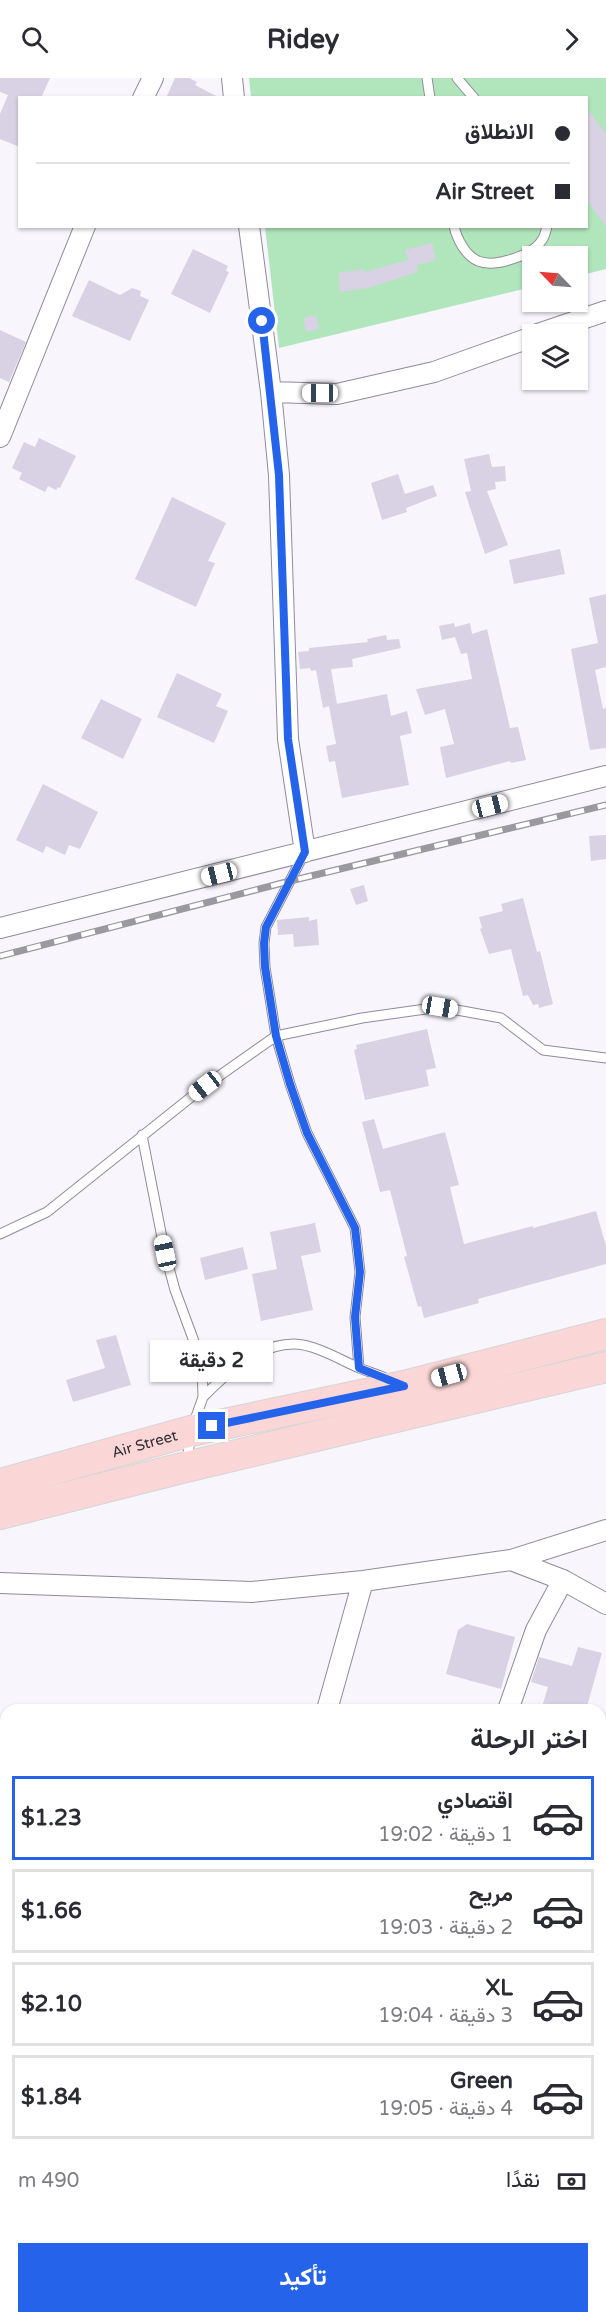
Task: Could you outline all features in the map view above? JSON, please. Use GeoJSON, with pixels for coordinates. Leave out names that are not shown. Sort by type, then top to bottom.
{"type":"FeatureCollection","features":[{"type":"Feature","properties":{"kind":"main road","name":"Air Street"},"geometry":{"type":"LineString","coordinates":[[0,1514],[186,1467],[414,1399],[606,1334]]}},
{"type":"Feature","properties":{"kind":"main road","name":"Air Street"},"geometry":{"type":"LineString","coordinates":[[0,1485],[191,1431],[414,1399],[606,1367]]}},
{"type":"Feature","properties":{"kind":"street"},"geometry":{"type":"LineString","coordinates":[[144,96],[153,78]]}},
{"type":"Feature","properties":{"kind":"street"},"geometry":{"type":"LineString","coordinates":[[232,78],[234,96]]}},
{"type":"Feature","properties":{"kind":"street"},"geometry":{"type":"LineString","coordinates":[[0,437],[84,228]]}},
{"type":"Feature","properties":{"kind":"street"},"geometry":{"type":"LineString","coordinates":[[249,228],[271,392],[279,475],[288,739],[305,852]]}},
{"type":"Feature","properties":{"kind":"street"},"geometry":{"type":"LineString","coordinates":[[568,324],[606,311]]}},
{"type":"Feature","properties":{"kind":"street"},"geometry":{"type":"LineString","coordinates":[[271,392],[337,394],[434,372],[522,341]]}},
{"type":"Feature","properties":{"kind":"street"},"geometry":{"type":"LineString","coordinates":[[0,928],[606,776]]}},
{"type":"Feature","properties":{"kind":"street"},"geometry":{"type":"LineString","coordinates":[[0,1583],[252,1592],[363,1581],[511,1560],[606,1530]]}},
{"type":"Feature","properties":{"kind":"street"},"geometry":{"type":"LineString","coordinates":[[511,1560],[563,1580],[606,1604]]}},
{"type":"Feature","properties":{"kind":"street"},"geometry":{"type":"LineString","coordinates":[[510,1704],[536,1630],[563,1580]]}},
{"type":"Feature","properties":{"kind":"street"},"geometry":{"type":"LineString","coordinates":[[329,1704],[363,1581]]}},
{"type":"Feature","properties":{"kind":"lane"},"geometry":{"type":"LineString","coordinates":[[427,78],[430,96]]}},
{"type":"Feature","properties":{"kind":"lane"},"geometry":{"type":"LineString","coordinates":[[457,78],[472,96]]}},
{"type":"Feature","properties":{"kind":"lane"},"geometry":{"type":"LineString","coordinates":[[455,228],[464,249],[477,261],[494,263],[523,256],[542,241],[546,228]]}},
{"type":"Feature","properties":{"kind":"lane"},"geometry":{"type":"LineString","coordinates":[[305,852],[266,927],[265,967],[276,1036],[290,1084],[307,1133],[355,1228],[360,1272],[355,1317],[359,1368]]}},
{"type":"Feature","properties":{"kind":"lane"},"geometry":{"type":"LineString","coordinates":[[0,1234],[46,1212],[205,1086],[276,1036],[362,1018],[440,1007],[501,1018],[543,1050],[606,1058]]}},
{"type":"Feature","properties":{"kind":"lane"},"geometry":{"type":"LineString","coordinates":[[142,1135],[167,1262],[202,1363],[203,1397],[191,1431],[186,1467]]}},
{"type":"Feature","properties":{"kind":"lane"},"geometry":{"type":"LineString","coordinates":[[203,1397],[243,1362],[273,1348],[295,1344],[337,1356],[414,1399]]}},
{"type":"Feature","properties":{"kind":"green space"},"geometry":{"type":"Polygon","coordinates":[[[249,78],[606,78],[606,269],[588,274],[588,246],[522,246],[522,289],[279,348],[265,228],[588,228],[588,96],[251,96],[249,78]]]}},
{"type":"Feature","properties":{"kind":"building"},"geometry":{"type":"Polygon","coordinates":[[[0,78],[50,78],[42,96],[18,96],[18,146],[0,139],[0,114],[8,95],[0,92],[0,78]]]}},
{"type":"Feature","properties":{"kind":"building"},"geometry":{"type":"Polygon","coordinates":[[[175,78],[189,78],[197,82],[195,85],[216,96],[167,96],[175,78]]]}},
{"type":"Feature","properties":{"kind":"building"},"geometry":{"type":"Polygon","coordinates":[[[588,110],[606,134],[606,226],[588,203],[588,110]]]}},
{"type":"Feature","properties":{"kind":"building"},"geometry":{"type":"Polygon","coordinates":[[[432,243],[436,260],[416,265],[418,272],[368,288],[340,292],[338,273],[364,269],[364,272],[408,260],[405,250],[432,243]]]}},
{"type":"Feature","properties":{"kind":"building"},"geometry":{"type":"Polygon","coordinates":[[[193,249],[228,266],[226,271],[229,272],[210,313],[171,294],[193,249]]]}},
{"type":"Feature","properties":{"kind":"building"},"geometry":{"type":"Polygon","coordinates":[[[89,280],[120,295],[132,288],[141,291],[140,296],[149,300],[130,341],[72,316],[89,280]]]}},
{"type":"Feature","properties":{"kind":"building"},"geometry":{"type":"Polygon","coordinates":[[[316,315],[319,329],[306,332],[303,318],[316,315]]]}},
{"type":"Feature","properties":{"kind":"building"},"geometry":{"type":"Polygon","coordinates":[[[0,330],[26,342],[9,382],[0,378],[0,330]]]}},
{"type":"Feature","properties":{"kind":"building"},"geometry":{"type":"Polygon","coordinates":[[[39,438],[76,456],[60,488],[56,490],[48,486],[45,492],[19,479],[22,473],[12,468],[24,442],[35,447],[39,438]]]}},
{"type":"Feature","properties":{"kind":"building"},"geometry":{"type":"Polygon","coordinates":[[[489,454],[492,467],[505,466],[506,481],[495,482],[496,489],[487,491],[508,545],[485,554],[465,492],[471,491],[464,459],[489,454]]]}},
{"type":"Feature","properties":{"kind":"building"},"geometry":{"type":"Polygon","coordinates":[[[398,474],[405,494],[433,485],[437,496],[406,508],[407,512],[382,520],[371,483],[398,474]]]}},
{"type":"Feature","properties":{"kind":"building"},"geometry":{"type":"Polygon","coordinates":[[[172,497],[226,523],[208,561],[215,563],[196,607],[135,579],[172,497]]]}},
{"type":"Feature","properties":{"kind":"building"},"geometry":{"type":"Polygon","coordinates":[[[560,549],[565,574],[514,584],[509,560],[560,549]]]}},
{"type":"Feature","properties":{"kind":"building"},"geometry":{"type":"Polygon","coordinates":[[[606,594],[606,667],[595,670],[603,709],[606,708],[606,748],[590,750],[571,649],[598,643],[589,598],[606,594]]]}},
{"type":"Feature","properties":{"kind":"building"},"geometry":{"type":"Polygon","coordinates":[[[454,623],[455,627],[470,623],[472,634],[487,629],[510,728],[518,727],[526,760],[511,763],[510,761],[446,778],[440,747],[454,744],[445,709],[425,715],[416,689],[472,679],[467,653],[461,654],[455,637],[442,640],[439,626],[454,623]]]}},
{"type":"Feature","properties":{"kind":"building"},"geometry":{"type":"Polygon","coordinates":[[[386,635],[387,640],[399,639],[401,648],[352,659],[353,667],[331,669],[337,704],[387,694],[391,716],[407,711],[412,733],[400,736],[409,785],[342,798],[335,761],[329,762],[326,746],[336,744],[329,706],[323,708],[316,670],[300,669],[298,652],[309,651],[309,648],[368,642],[367,639],[386,635]]]}},
{"type":"Feature","properties":{"kind":"building"},"geometry":{"type":"Polygon","coordinates":[[[177,673],[222,694],[216,706],[228,711],[214,743],[157,717],[177,673]]]}},
{"type":"Feature","properties":{"kind":"building"},"geometry":{"type":"Polygon","coordinates":[[[101,699],[142,719],[123,759],[81,738],[101,699]]]}},
{"type":"Feature","properties":{"kind":"building"},"geometry":{"type":"Polygon","coordinates":[[[43,784],[98,812],[80,849],[69,845],[65,855],[46,846],[43,853],[16,840],[43,784]]]}},
{"type":"Feature","properties":{"kind":"building"},"geometry":{"type":"Polygon","coordinates":[[[606,835],[606,859],[591,861],[589,836],[606,835]]]}},
{"type":"Feature","properties":{"kind":"building"},"geometry":{"type":"Polygon","coordinates":[[[364,885],[368,901],[356,905],[350,889],[364,885]]]}},
{"type":"Feature","properties":{"kind":"building"},"geometry":{"type":"Polygon","coordinates":[[[523,898],[537,952],[540,951],[553,1004],[539,1008],[538,1004],[533,1005],[528,995],[523,996],[511,949],[489,954],[480,929],[482,928],[479,917],[503,911],[501,904],[523,898]]]}},
{"type":"Feature","properties":{"kind":"building"},"geometry":{"type":"Polygon","coordinates":[[[309,917],[309,921],[317,919],[319,945],[294,947],[293,934],[278,935],[277,920],[309,917]]]}},
{"type":"Feature","properties":{"kind":"building"},"geometry":{"type":"Polygon","coordinates":[[[427,1029],[436,1068],[426,1070],[429,1086],[365,1100],[354,1050],[357,1049],[356,1045],[427,1029]]]}},
{"type":"Feature","properties":{"kind":"building"},"geometry":{"type":"Polygon","coordinates":[[[374,1119],[383,1149],[445,1132],[459,1185],[450,1187],[464,1244],[596,1211],[606,1246],[606,1264],[478,1299],[479,1303],[424,1318],[421,1306],[418,1307],[404,1257],[407,1256],[390,1190],[380,1192],[362,1122],[374,1119]]]}},
{"type":"Feature","properties":{"kind":"building"},"geometry":{"type":"Polygon","coordinates":[[[315,1223],[321,1252],[301,1256],[313,1310],[261,1321],[252,1274],[277,1269],[270,1232],[315,1223]]]}},
{"type":"Feature","properties":{"kind":"building"},"geometry":{"type":"Polygon","coordinates":[[[243,1247],[248,1269],[205,1280],[200,1258],[243,1247]]]}},
{"type":"Feature","properties":{"kind":"building"},"geometry":{"type":"Polygon","coordinates":[[[116,1335],[131,1385],[73,1402],[66,1380],[105,1368],[96,1340],[116,1335]]]}},
{"type":"Feature","properties":{"kind":"building"},"geometry":{"type":"Polygon","coordinates":[[[467,1624],[515,1637],[501,1689],[446,1674],[458,1630],[467,1624]]]}},
{"type":"Feature","properties":{"kind":"building"},"geometry":{"type":"Polygon","coordinates":[[[578,1647],[602,1653],[588,1704],[543,1704],[548,1687],[531,1682],[539,1657],[572,1666],[578,1647]]]}},
{"type":"Feature","properties":{"kind":"railway"},"geometry":{"type":"LineString","coordinates":[[0,956],[290,881],[606,805]]}},
{"type":"Feature","properties":{"kind":"route"},"geometry":{"type":"LineString","coordinates":[[212,1426],[404,1386],[359,1368],[355,1317],[360,1272],[355,1228],[307,1133],[290,1084],[276,1036],[265,967],[266,927],[305,852],[288,739],[279,475],[262,321]]}}]}
